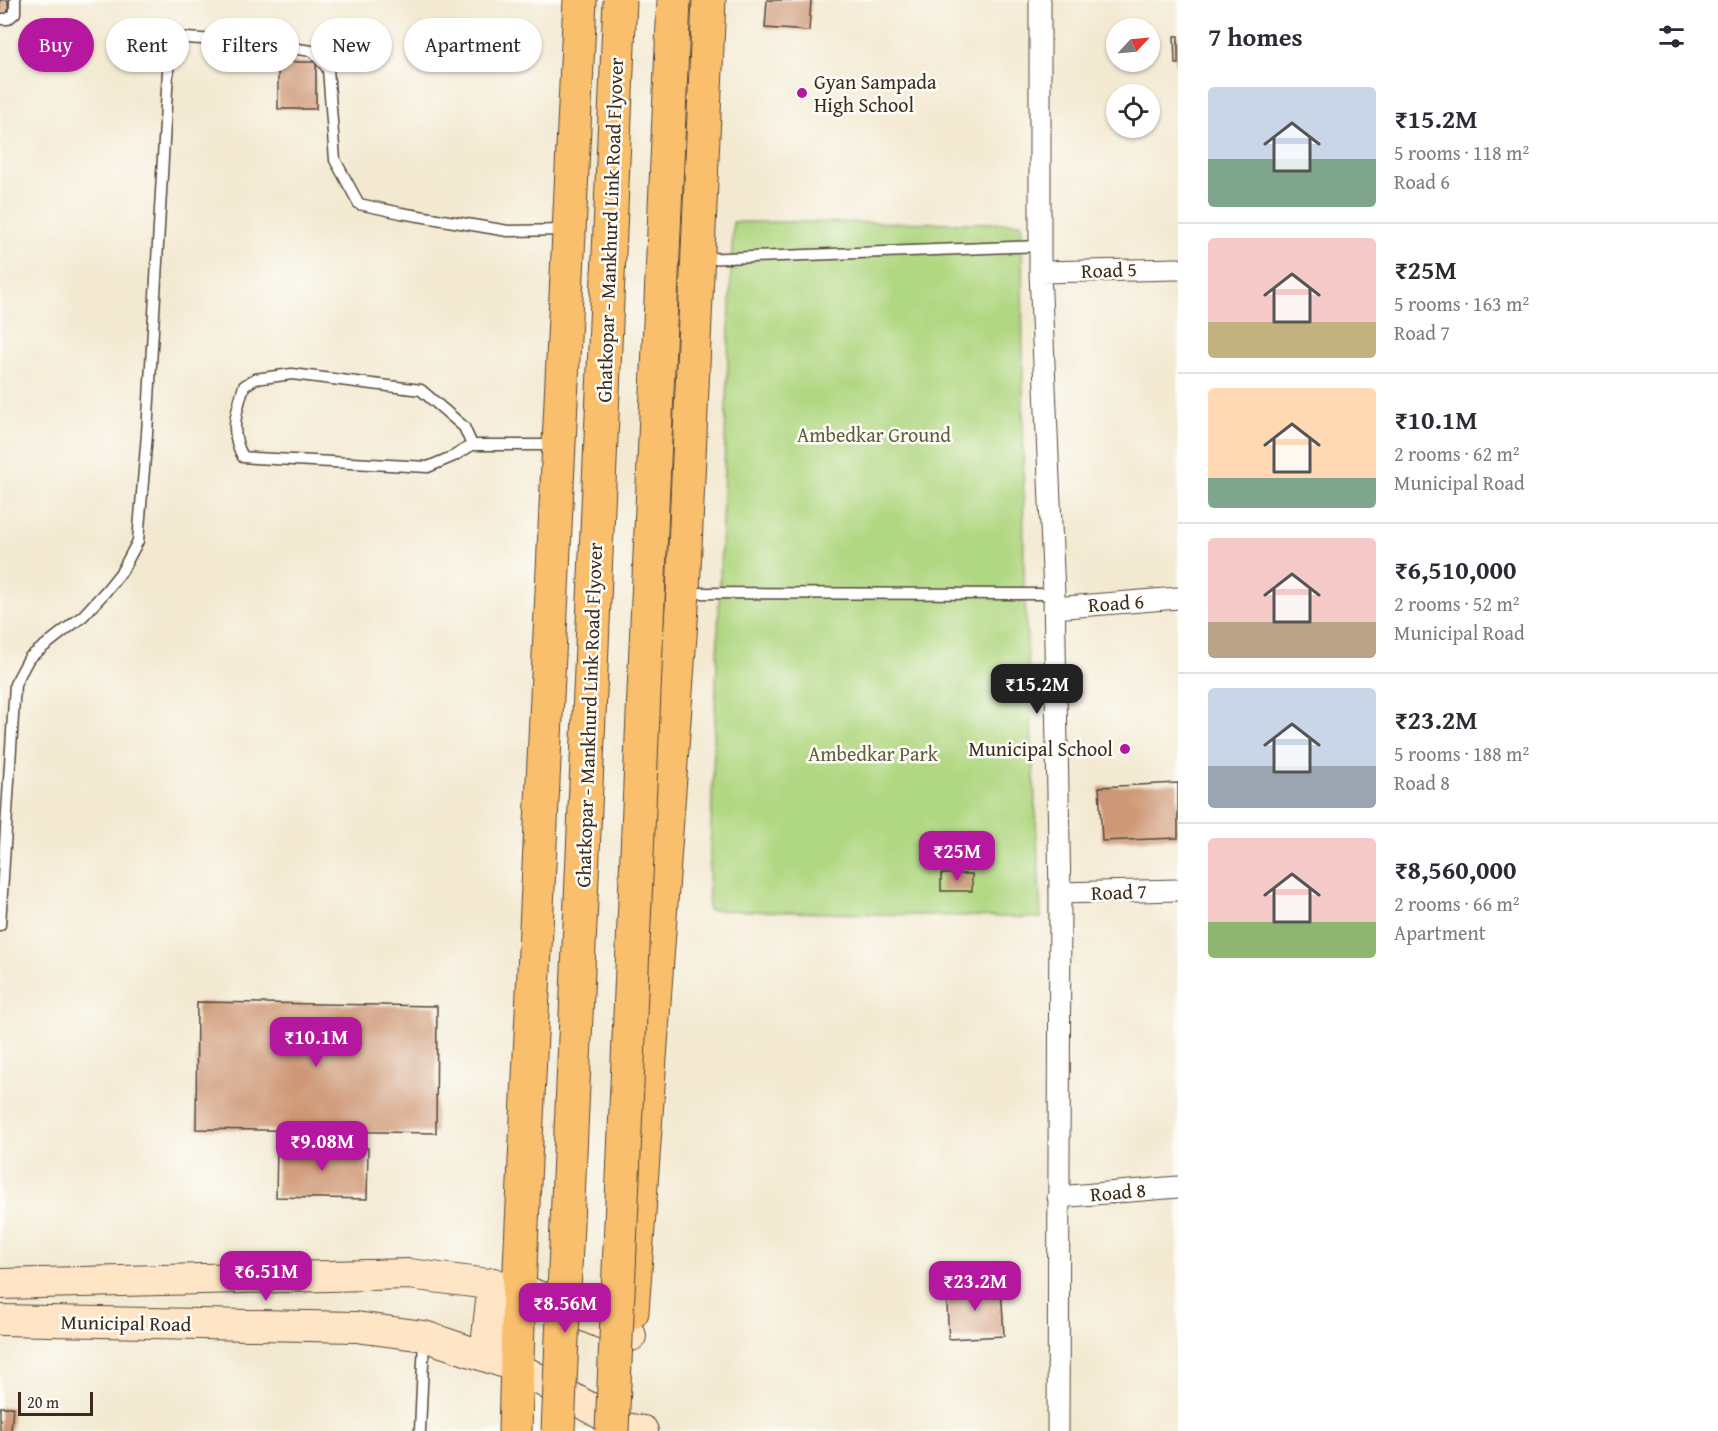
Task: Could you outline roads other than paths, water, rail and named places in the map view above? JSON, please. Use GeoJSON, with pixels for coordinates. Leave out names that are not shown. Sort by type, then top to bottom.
{"type":"FeatureCollection","features":[{"type":"Feature","properties":{"kind":"highway"},"geometry":{"type":"LineString","coordinates":[[515,1431],[517,1367],[506,1286],[560,445],[580,0]]}},
{"type":"Feature","properties":{"kind":"highway","name":"Ghatkopar - Mankhurd Link Road Flyover"},"geometry":{"type":"LineString","coordinates":[[558,1431],[620,0]]}},
{"type":"Feature","properties":{"kind":"highway"},"geometry":{"type":"LineString","coordinates":[[627,1430],[674,0]]}},
{"type":"Feature","properties":{"kind":"highway"},"geometry":{"type":"LineString","coordinates":[[627,1430],[631,1336],[683,593],[709,0]]}},
{"type":"Feature","properties":{"kind":"street"},"geometry":{"type":"LineString","coordinates":[[1040,0],[1040,272],[1054,601],[1060,893],[1058,1431]]}},
{"type":"Feature","properties":{"kind":"street","name":"Road 5"},"geometry":{"type":"LineString","coordinates":[[1040,272],[1178,269]]}},
{"type":"Feature","properties":{"kind":"street","name":"Road 6"},"geometry":{"type":"LineString","coordinates":[[1054,601],[1178,598]]}},
{"type":"Feature","properties":{"kind":"street","name":"Road 7"},"geometry":{"type":"LineString","coordinates":[[1060,893],[1178,890]]}},
{"type":"Feature","properties":{"kind":"street","name":"Road 8"},"geometry":{"type":"LineString","coordinates":[[1058,1197],[1178,1187]]}},
{"type":"Feature","properties":{"kind":"street","name":"Municipal Road"},"geometry":{"type":"LineString","coordinates":[[0,1284],[409,1274],[506,1286],[631,1336]]}},
{"type":"Feature","properties":{"kind":"street"},"geometry":{"type":"LineString","coordinates":[[485,1355],[506,1286]]}},
{"type":"Feature","properties":{"kind":"street","name":"Municipal Road"},"geometry":{"type":"LineString","coordinates":[[0,1320],[356,1328],[424,1336],[517,1367],[627,1430]]}},
{"type":"Feature","properties":{"kind":"lane"},"geometry":{"type":"LineString","coordinates":[[0,19],[8,19],[15,13],[15,0]]}},
{"type":"Feature","properties":{"kind":"lane"},"geometry":{"type":"LineString","coordinates":[[0,925],[15,684],[29,658],[83,616],[106,591],[122,571],[138,541],[148,422],[170,37],[248,42],[312,51],[328,69],[335,160],[359,204],[508,231],[570,230]]}},
{"type":"Feature","properties":{"kind":"lane"},"geometry":{"type":"LineString","coordinates":[[697,260],[1041,246]]}},
{"type":"Feature","properties":{"kind":"lane"},"geometry":{"type":"LineString","coordinates":[[472,445],[464,427],[421,390],[292,375],[255,379],[244,386],[234,422],[238,449],[243,457],[428,467],[472,445],[560,445]]}},
{"type":"Feature","properties":{"kind":"lane"},"geometry":{"type":"LineString","coordinates":[[683,593],[1054,601]]}},
{"type":"Feature","properties":{"kind":"lane"},"geometry":{"type":"LineString","coordinates":[[420,1431],[424,1336]]}},
{"type":"Feature","properties":{"kind":"place","name":"Gyan Sampada High School"},"geometry":{"type":"Point","coordinates":[802,93]}},
{"type":"Feature","properties":{"kind":"place","name":"Municipal School"},"geometry":{"type":"Point","coordinates":[1125,749]}},
{"type":"Feature","properties":{"kind":"park label","name":"Ambedkar Ground"},"geometry":{"type":"Point","coordinates":[874,435]}},
{"type":"Feature","properties":{"kind":"park label","name":"Ambedkar Park"},"geometry":{"type":"Point","coordinates":[873,754]}}]}
